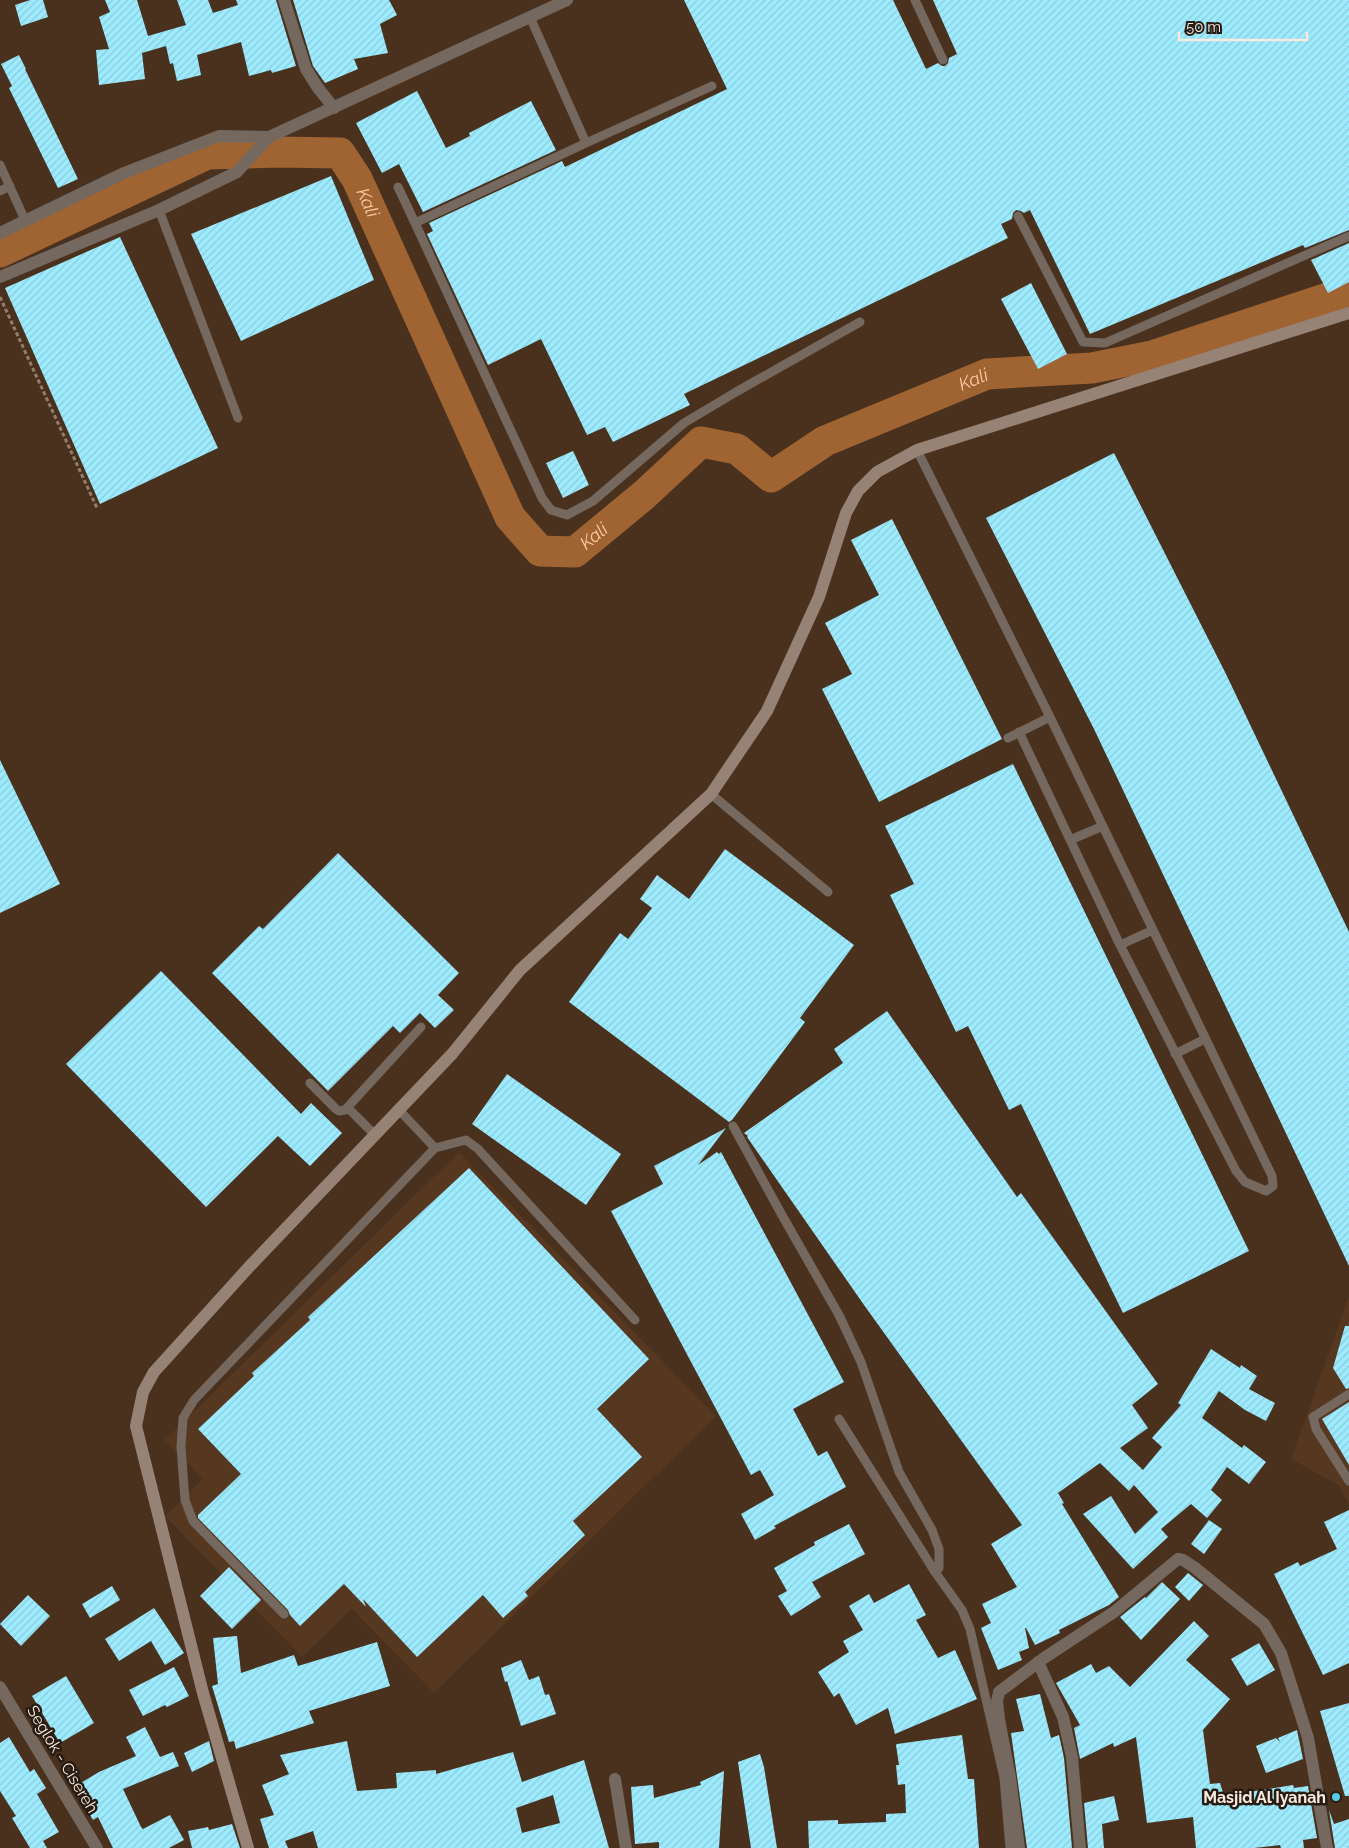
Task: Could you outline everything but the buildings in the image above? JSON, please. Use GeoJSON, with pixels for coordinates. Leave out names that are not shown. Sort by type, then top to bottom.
{"type":"FeatureCollection","features":[{"type":"Feature","properties":{"kind":"street"},"geometry":{"type":"LineString","coordinates":[[284,0],[306,68],[318,88],[334,108]]}},
{"type":"Feature","properties":{"kind":"street"},"geometry":{"type":"LineString","coordinates":[[0,232],[124,173],[219,136],[269,136],[334,108],[412,70],[567,0]]}},
{"type":"Feature","properties":{"kind":"street"},"geometry":{"type":"LineString","coordinates":[[0,277],[159,210],[237,172],[269,136]]}},
{"type":"Feature","properties":{"kind":"street"},"geometry":{"type":"LineString","coordinates":[[248,1848],[203,1694],[136,1426],[143,1392],[154,1372],[249,1267],[452,1054],[520,970],[711,794],[767,711],[819,597],[846,513],[858,491],[877,472],[917,450],[1349,313]]}},
{"type":"Feature","properties":{"kind":"street"},"geometry":{"type":"LineString","coordinates":[[1019,1848],[1010,1777],[996,1701],[997,1695],[1003,1687],[1038,1662],[1114,1612],[1178,1559],[1194,1566],[1264,1624],[1281,1653],[1308,1738],[1327,1848]]}},
{"type":"Feature","properties":{"kind":"street"},"geometry":{"type":"LineString","coordinates":[[1038,1662],[1063,1718],[1072,1757],[1080,1848]]}},
{"type":"Feature","properties":{"kind":"street","name":"Seglok - Cisereh"},"geometry":{"type":"LineString","coordinates":[[0,1687],[97,1848]]}},
{"type":"Feature","properties":{"kind":"street"},"geometry":{"type":"LineString","coordinates":[[614,1779],[626,1848]]}},
{"type":"Feature","properties":{"kind":"lane"},"geometry":{"type":"LineString","coordinates":[[915,0],[943,60]]}},
{"type":"Feature","properties":{"kind":"lane"},"geometry":{"type":"LineString","coordinates":[[530,17],[586,143]]}},
{"type":"Feature","properties":{"kind":"lane"},"geometry":{"type":"LineString","coordinates":[[415,223],[712,86]]}},
{"type":"Feature","properties":{"kind":"lane"},"geometry":{"type":"LineString","coordinates":[[0,165],[25,220]]}},
{"type":"Feature","properties":{"kind":"lane"},"geometry":{"type":"LineString","coordinates":[[0,191],[10,186]]}},
{"type":"Feature","properties":{"kind":"lane"},"geometry":{"type":"LineString","coordinates":[[398,187],[542,498],[552,510],[567,515],[593,501],[684,423],[860,322]]}},
{"type":"Feature","properties":{"kind":"lane"},"geometry":{"type":"LineString","coordinates":[[159,210],[238,418]]}},
{"type":"Feature","properties":{"kind":"lane"},"geometry":{"type":"LineString","coordinates":[[1018,216],[1083,342],[1104,343],[1349,236]]}},
{"type":"Feature","properties":{"kind":"lane"},"geometry":{"type":"LineString","coordinates":[[917,450],[1050,717],[1272,1176],[1273,1186],[1266,1191],[1245,1182],[1236,1171],[1120,945],[1019,732]]}},
{"type":"Feature","properties":{"kind":"lane"},"geometry":{"type":"LineString","coordinates":[[1008,738],[1050,717]]}},
{"type":"Feature","properties":{"kind":"lane"},"geometry":{"type":"LineString","coordinates":[[711,794],[828,892]]}},
{"type":"Feature","properties":{"kind":"lane"},"geometry":{"type":"LineString","coordinates":[[1070,840],[1103,826]]}},
{"type":"Feature","properties":{"kind":"lane"},"geometry":{"type":"LineString","coordinates":[[1120,945],[1153,930]]}},
{"type":"Feature","properties":{"kind":"lane"},"geometry":{"type":"LineString","coordinates":[[310,1083],[338,1111],[348,1108],[420,1027]]}},
{"type":"Feature","properties":{"kind":"lane"},"geometry":{"type":"LineString","coordinates":[[1175,1054],[1205,1039]]}},
{"type":"Feature","properties":{"kind":"lane"},"geometry":{"type":"LineString","coordinates":[[348,1108],[375,1134]]}},
{"type":"Feature","properties":{"kind":"lane"},"geometry":{"type":"LineString","coordinates":[[399,1110],[435,1148]]}},
{"type":"Feature","properties":{"kind":"lane"},"geometry":{"type":"LineString","coordinates":[[733,1126],[839,1315],[857,1354],[899,1472],[932,1530],[939,1549],[939,1568],[935,1572]]}},
{"type":"Feature","properties":{"kind":"lane"},"geometry":{"type":"LineString","coordinates":[[284,1614],[193,1522],[185,1500],[181,1447],[182,1418],[194,1400],[435,1148],[450,1142],[466,1140],[478,1149],[635,1320]]}},
{"type":"Feature","properties":{"kind":"lane"},"geometry":{"type":"LineString","coordinates":[[1349,1394],[1313,1417],[1316,1429],[1349,1481]]}},
{"type":"Feature","properties":{"kind":"lane"},"geometry":{"type":"LineString","coordinates":[[839,1419],[935,1572],[962,1610],[970,1629],[1004,1778],[1010,1848]]}},
{"type":"Feature","properties":{"kind":"path"},"geometry":{"type":"LineString","coordinates":[[0,297],[98,508]]}},
{"type":"Feature","properties":{"kind":"shaded area"},"geometry":{"type":"Polygon","coordinates":[[[459,1152],[716,1416],[434,1693],[352,1609],[302,1657],[165,1516],[203,1479],[165,1440],[459,1152]]]}},
{"type":"Feature","properties":{"kind":"shaded area"},"geometry":{"type":"Polygon","coordinates":[[[1348,1299],[1349,1503],[1338,1485],[1291,1459],[1348,1299]]]}},
{"type":"Feature","properties":{"kind":"waterway","name":"Kali"},"geometry":{"type":"LineString","coordinates":[[0,252],[207,154],[340,153],[357,179],[510,517],[540,551],[575,552],[644,495],[701,442],[737,449],[771,477],[825,441],[987,374],[1092,368],[1152,356],[1349,291]]}},
{"type":"Feature","properties":{"kind":"place","name":"Masjid Al Iyanah"},"geometry":{"type":"Point","coordinates":[1336,1797]}}]}
